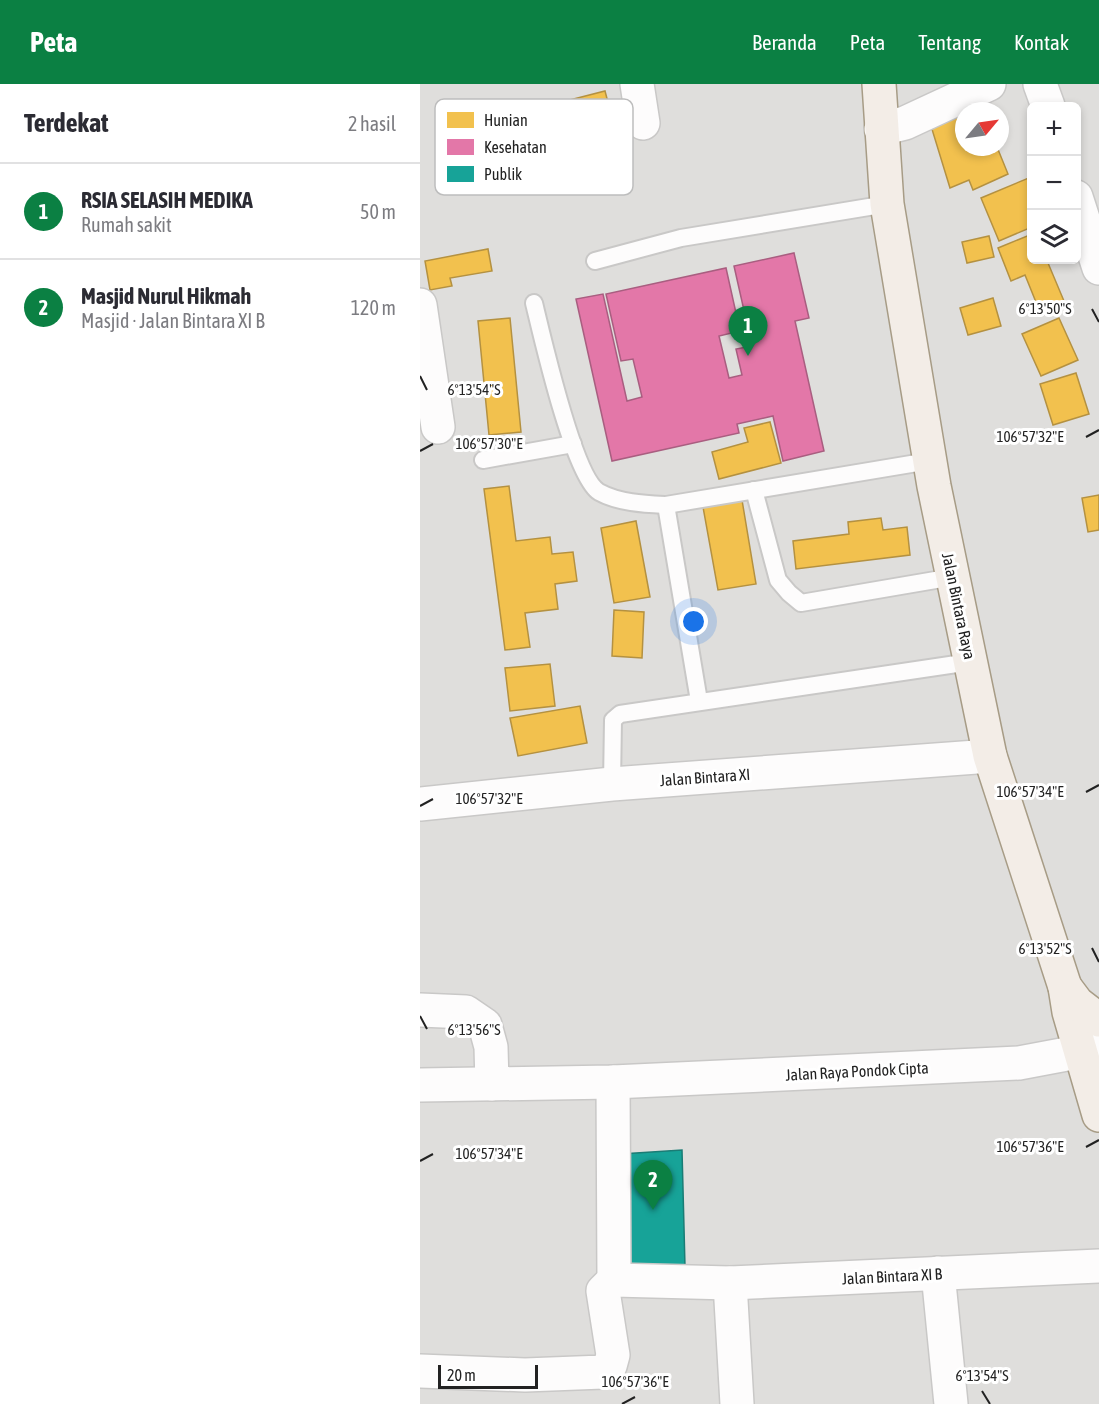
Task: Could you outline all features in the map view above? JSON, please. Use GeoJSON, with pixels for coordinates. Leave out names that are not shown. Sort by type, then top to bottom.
{"type":"FeatureCollection","features":[{"type":"Feature","properties":{"kind":"main road","name":"Jalan Bintara Raya"},"geometry":{"type":"LineString","coordinates":[[879,84],[887,204],[929,461],[990,756],[1065,987],[1069,1012],[1090,1050],[1099,1114]]}},
{"type":"Feature","properties":{"kind":"main road"},"geometry":{"type":"LineString","coordinates":[[1065,987],[1077,1004],[1099,1020]]}},
{"type":"Feature","properties":{"kind":"street"},"geometry":{"type":"LineString","coordinates":[[637,84],[643,123]]}},
{"type":"Feature","properties":{"kind":"street"},"geometry":{"type":"LineString","coordinates":[[881,129],[905,123],[989,84]]}},
{"type":"Feature","properties":{"kind":"street"},"geometry":{"type":"LineString","coordinates":[[1041,84],[1047,102]]}},
{"type":"Feature","properties":{"kind":"street"},"geometry":{"type":"LineString","coordinates":[[1081,210],[1099,268]]}},
{"type":"Feature","properties":{"kind":"street"},"geometry":{"type":"LineString","coordinates":[[420,305],[438,427]]}},
{"type":"Feature","properties":{"kind":"street","name":"Jalan Bintara XI"},"geometry":{"type":"LineString","coordinates":[[420,804],[612,784],[990,756]]}},
{"type":"Feature","properties":{"kind":"street"},"geometry":{"type":"LineString","coordinates":[[420,1010],[466,1012],[485,1026],[491,1047],[492,1084]]}},
{"type":"Feature","properties":{"kind":"street","name":"Jalan Raya Pondok Cipta"},"geometry":{"type":"LineString","coordinates":[[420,1085],[613,1082],[1019,1063],[1090,1050]]}},
{"type":"Feature","properties":{"kind":"street"},"geometry":{"type":"LineString","coordinates":[[420,1371],[525,1375],[603,1372],[610,1366],[613,1355],[603,1291],[614,1280],[613,1082]]}},
{"type":"Feature","properties":{"kind":"street","name":"Jalan Bintara XI B"},"geometry":{"type":"LineString","coordinates":[[614,1280],[730,1283],[1099,1266]]}},
{"type":"Feature","properties":{"kind":"street"},"geometry":{"type":"LineString","coordinates":[[938,1274],[951,1404]]}},
{"type":"Feature","properties":{"kind":"street"},"geometry":{"type":"LineString","coordinates":[[730,1283],[737,1404]]}},
{"type":"Feature","properties":{"kind":"lane"},"geometry":{"type":"LineString","coordinates":[[595,261],[681,238],[887,204]]}},
{"type":"Feature","properties":{"kind":"lane"},"geometry":{"type":"LineString","coordinates":[[534,303],[573,444],[590,482],[598,491],[636,503],[666,505],[929,461]]}},
{"type":"Feature","properties":{"kind":"lane"},"geometry":{"type":"LineString","coordinates":[[483,460],[573,444]]}},
{"type":"Feature","properties":{"kind":"lane"},"geometry":{"type":"LineString","coordinates":[[754,490],[778,580],[801,603],[953,577]]}},
{"type":"Feature","properties":{"kind":"lane"},"geometry":{"type":"LineString","coordinates":[[666,505],[699,701]]}},
{"type":"Feature","properties":{"kind":"lane"},"geometry":{"type":"LineString","coordinates":[[612,784],[613,720],[620,714],[970,662]]}},
{"type":"Feature","properties":{"kind":"shaded area"},"geometry":{"type":"Polygon","coordinates":[[[420,84],[1099,84],[1099,1404],[420,1404],[420,84]]]}},
{"type":"Feature","properties":{"kind":"building: Hunian"},"geometry":{"type":"Polygon","coordinates":[[[605,91],[607,99],[574,99],[605,91]]]}},
{"type":"Feature","properties":{"kind":"building: Hunian"},"geometry":{"type":"Polygon","coordinates":[[[955,115],[955,156],[1001,156],[1008,174],[973,190],[969,180],[950,188],[931,126],[955,115]]]}},
{"type":"Feature","properties":{"kind":"building: Hunian"},"geometry":{"type":"Polygon","coordinates":[[[1027,179],[1027,229],[999,241],[981,198],[1027,179]]]}},
{"type":"Feature","properties":{"kind":"building: Hunian"},"geometry":{"type":"Polygon","coordinates":[[[989,236],[994,257],[967,263],[962,242],[989,236]]]}},
{"type":"Feature","properties":{"kind":"building: Hunian"},"geometry":{"type":"Polygon","coordinates":[[[1027,236],[1027,264],[1048,264],[1064,301],[1040,312],[1025,275],[1011,281],[998,248],[1027,236]]]}},
{"type":"Feature","properties":{"kind":"building: Hunian"},"geometry":{"type":"Polygon","coordinates":[[[488,249],[492,271],[450,278],[452,286],[430,290],[425,261],[488,249]]]}},
{"type":"Feature","properties":{"kind":"building: Hunian"},"geometry":{"type":"Polygon","coordinates":[[[993,298],[1001,326],[968,335],[960,308],[993,298]]]}},
{"type":"Feature","properties":{"kind":"building: Hunian"},"geometry":{"type":"Polygon","coordinates":[[[510,318],[521,432],[489,435],[478,321],[510,318]]]}},
{"type":"Feature","properties":{"kind":"building: Hunian"},"geometry":{"type":"Polygon","coordinates":[[[1059,318],[1078,360],[1041,376],[1022,334],[1059,318]]]}},
{"type":"Feature","properties":{"kind":"building: Hunian"},"geometry":{"type":"Polygon","coordinates":[[[1076,373],[1089,414],[1053,425],[1040,384],[1076,373]]]}},
{"type":"Feature","properties":{"kind":"building: Hunian"},"geometry":{"type":"Polygon","coordinates":[[[770,422],[781,463],[719,479],[712,452],[748,442],[744,428],[770,422]]]}},
{"type":"Feature","properties":{"kind":"building: Hunian"},"geometry":{"type":"Polygon","coordinates":[[[509,486],[516,541],[550,537],[552,554],[573,552],[577,581],[555,584],[558,609],[525,613],[530,647],[505,650],[484,489],[509,486]]]}},
{"type":"Feature","properties":{"kind":"building: Hunian"},"geometry":{"type":"Polygon","coordinates":[[[1099,495],[1099,530],[1088,532],[1082,498],[1099,495]]]}},
{"type":"Feature","properties":{"kind":"building: Hunian"},"geometry":{"type":"Polygon","coordinates":[[[742,500],[756,584],[718,590],[703,507],[742,500]]]}},
{"type":"Feature","properties":{"kind":"building: Hunian"},"geometry":{"type":"Polygon","coordinates":[[[881,518],[883,530],[907,527],[910,555],[796,569],[793,541],[849,534],[848,522],[881,518]]]}},
{"type":"Feature","properties":{"kind":"building: Hunian"},"geometry":{"type":"Polygon","coordinates":[[[636,521],[650,597],[614,603],[601,528],[636,521]]]}},
{"type":"Feature","properties":{"kind":"building: Hunian"},"geometry":{"type":"Polygon","coordinates":[[[614,610],[644,612],[642,658],[612,656],[614,610]]]}},
{"type":"Feature","properties":{"kind":"building: Hunian"},"geometry":{"type":"Polygon","coordinates":[[[550,664],[555,706],[510,711],[505,668],[550,664]]]}},
{"type":"Feature","properties":{"kind":"building: Hunian"},"geometry":{"type":"Polygon","coordinates":[[[580,706],[587,743],[518,756],[510,718],[580,706]]]}},
{"type":"Feature","properties":{"kind":"building: Kesehatan"},"geometry":{"type":"Polygon","coordinates":[[[794,253],[809,318],[795,321],[824,451],[783,461],[773,416],[737,424],[739,433],[612,461],[576,299],[603,294],[627,401],[642,397],[633,359],[621,361],[606,294],[726,268],[740,331],[719,336],[729,378],[742,375],[736,349],[752,346],[734,266],[794,253]]]}},
{"type":"Feature","properties":{"kind":"building: Publik"},"geometry":{"type":"Polygon","coordinates":[[[682,1150],[685,1267],[625,1269],[621,1154],[682,1150]]]}},
{"type":"Feature","properties":{"kind":"place","name":"RSIA SELASIH MEDIKA"},"geometry":{"type":"Point","coordinates":[748,356]}},
{"type":"Feature","properties":{"kind":"place","name":"Masjid Nurul Hikmah"},"geometry":{"type":"Point","coordinates":[653,1210]}}]}
